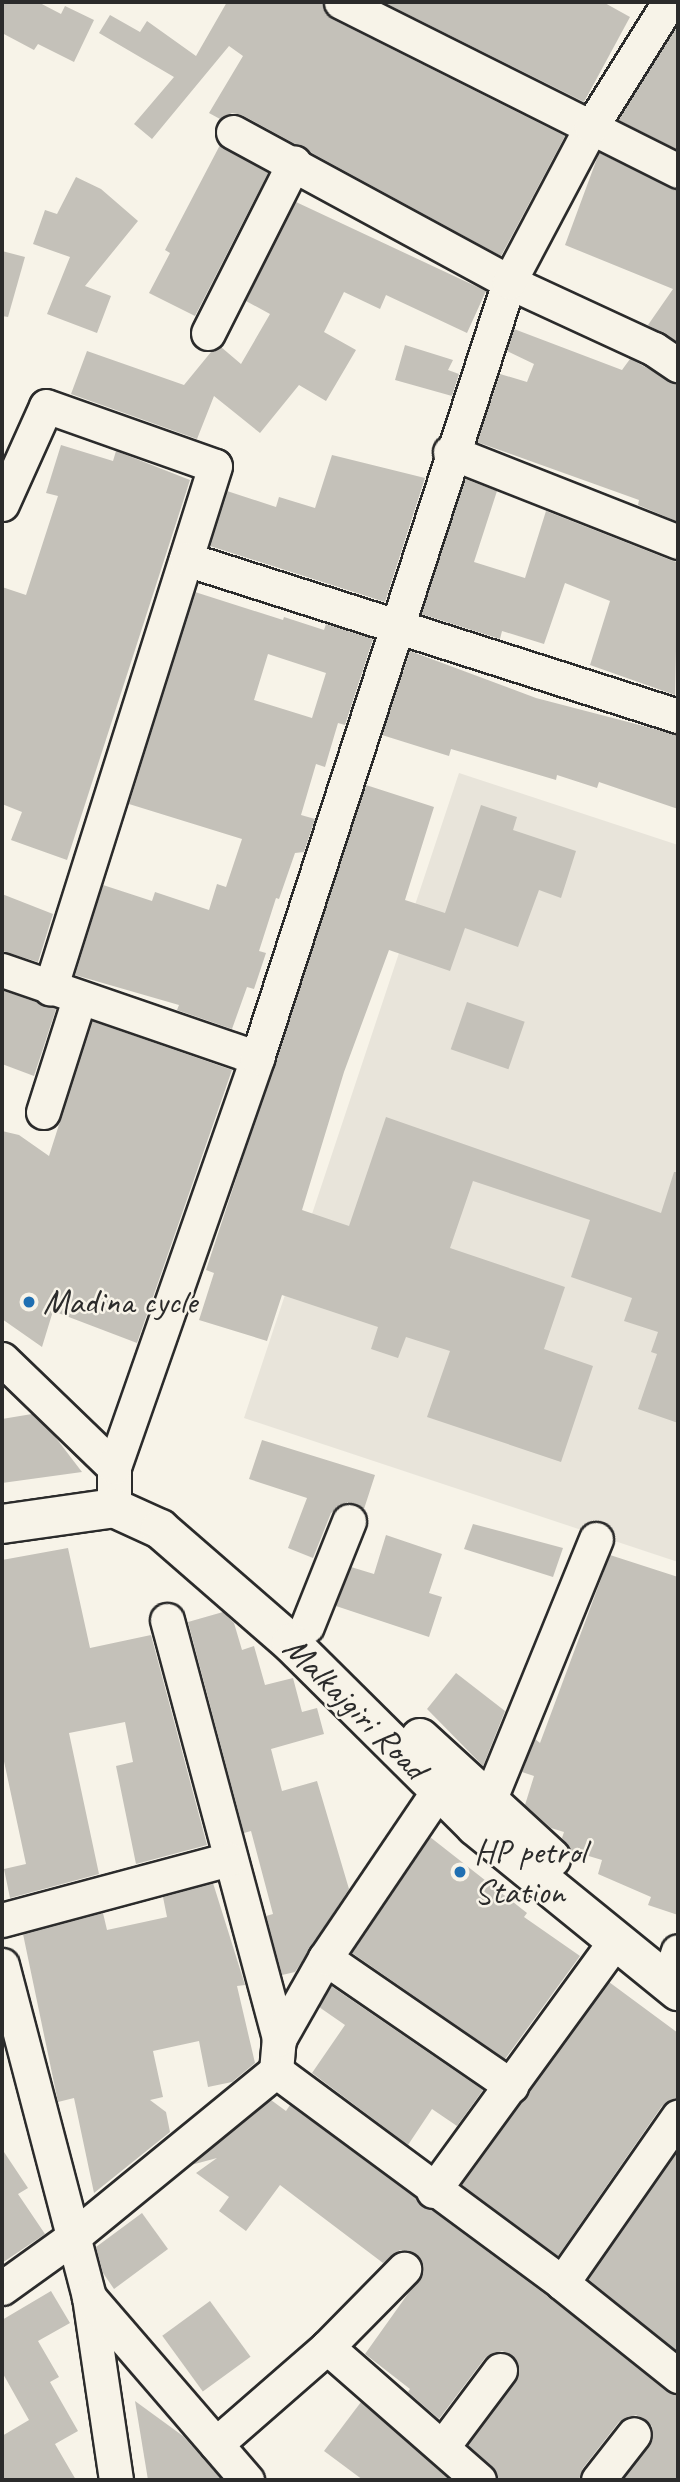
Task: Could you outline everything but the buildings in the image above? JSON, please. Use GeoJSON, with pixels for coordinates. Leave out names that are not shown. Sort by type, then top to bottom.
{"type":"FeatureCollection","features":[{"type":"Feature","properties":{"kind":"main road","name":"Malkajgiri Road"},"geometry":{"type":"LineString","coordinates":[[2,1501],[114,1488],[155,1500],[189,1522],[307,1626],[489,1801],[601,1904],[678,1964]]}},
{"type":"Feature","properties":{"kind":"main road","name":"Malkajgiri Road"},"geometry":{"type":"LineString","coordinates":[[2,1524],[114,1488]]}},
{"type":"Feature","properties":{"kind":"main road","name":"Malkajgiri Road"},"geometry":{"type":"LineString","coordinates":[[114,1488],[291,1643],[438,1791],[615,1941],[678,1964]]}},
{"type":"Feature","properties":{"kind":"street"},"geometry":{"type":"LineString","coordinates":[[341,2],[678,171]]}},
{"type":"Feature","properties":{"kind":"street"},"geometry":{"type":"LineString","coordinates":[[114,1488],[397,629],[450,452],[509,282],[591,127],[669,2]]}},
{"type":"Feature","properties":{"kind":"street"},"geometry":{"type":"LineString","coordinates":[[233,132],[509,282],[654,349],[678,365]]}},
{"type":"Feature","properties":{"kind":"street"},"geometry":{"type":"LineString","coordinates":[[208,332],[294,163]]}},
{"type":"Feature","properties":{"kind":"street"},"geometry":{"type":"LineString","coordinates":[[2,504],[46,406],[215,466],[186,559],[65,994],[43,1112]]}},
{"type":"Feature","properties":{"kind":"street"},"geometry":{"type":"LineString","coordinates":[[450,452],[678,542]]}},
{"type":"Feature","properties":{"kind":"street"},"geometry":{"type":"LineString","coordinates":[[186,559],[397,629],[678,716]]}},
{"type":"Feature","properties":{"kind":"street"},"geometry":{"type":"LineString","coordinates":[[2,970],[65,994],[257,1058]]}},
{"type":"Feature","properties":{"kind":"street"},"geometry":{"type":"LineString","coordinates":[[2,1359],[114,1488]]}},
{"type":"Feature","properties":{"kind":"street"},"geometry":{"type":"LineString","coordinates":[[307,1626],[349,1521]]}},
{"type":"Feature","properties":{"kind":"street"},"geometry":{"type":"LineString","coordinates":[[489,1801],[596,1539]]}},
{"type":"Feature","properties":{"kind":"street"},"geometry":{"type":"LineString","coordinates":[[167,1620],[278,2055],[433,2191],[562,2283],[678,2376]]}},
{"type":"Feature","properties":{"kind":"street"},"geometry":{"type":"LineString","coordinates":[[2,2288],[73,2237],[278,2055],[324,1958],[438,1791]]}},
{"type":"Feature","properties":{"kind":"street"},"geometry":{"type":"LineString","coordinates":[[2,1920],[229,1860]]}},
{"type":"Feature","properties":{"kind":"street"},"geometry":{"type":"LineString","coordinates":[[433,2191],[615,1941]]}},
{"type":"Feature","properties":{"kind":"street"},"geometry":{"type":"LineString","coordinates":[[324,1958],[511,2086]]}},
{"type":"Feature","properties":{"kind":"street"},"geometry":{"type":"LineString","coordinates":[[2,1965],[89,2297],[116,2480]]}},
{"type":"Feature","properties":{"kind":"street"},"geometry":{"type":"LineString","coordinates":[[562,2283],[678,2117]]}},
{"type":"Feature","properties":{"kind":"street"},"geometry":{"type":"LineString","coordinates":[[216,2444],[327,2347],[404,2269]]}},
{"type":"Feature","properties":{"kind":"street"},"geometry":{"type":"LineString","coordinates":[[89,2297],[247,2480]]}},
{"type":"Feature","properties":{"kind":"street"},"geometry":{"type":"LineString","coordinates":[[327,2347],[443,2446],[478,2480]]}},
{"type":"Feature","properties":{"kind":"street"},"geometry":{"type":"LineString","coordinates":[[443,2446],[500,2370]]}},
{"type":"Feature","properties":{"kind":"street"},"geometry":{"type":"LineString","coordinates":[[598,2480],[634,2434]]}},
{"type":"Feature","properties":{"kind":"shaded area"},"geometry":{"type":"Polygon","coordinates":[[[459,773],[678,845],[678,1562],[244,1418],[459,773]]]}},
{"type":"Feature","properties":{"kind":"place","name":"Madina cycle"},"geometry":{"type":"Point","coordinates":[29,1302]}},
{"type":"Feature","properties":{"kind":"place","name":"HP petrol Station"},"geometry":{"type":"Point","coordinates":[460,1872]}}]}
